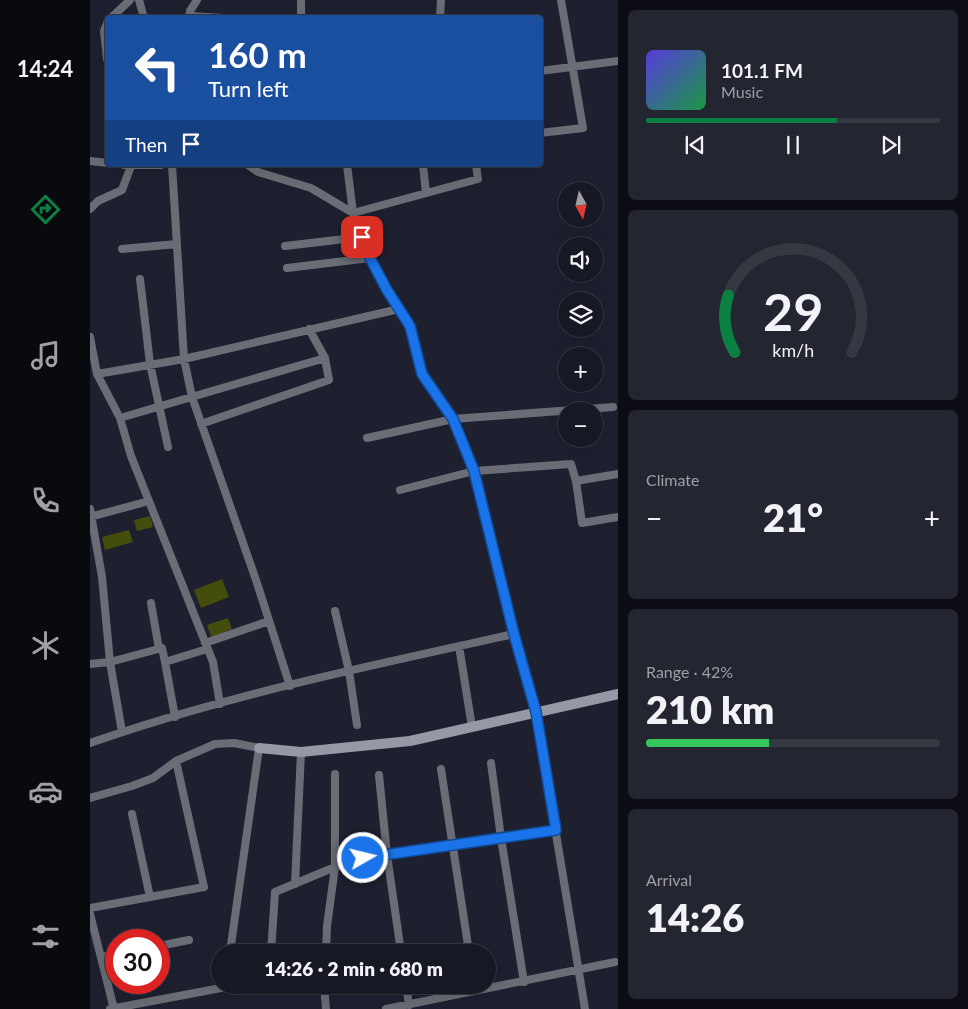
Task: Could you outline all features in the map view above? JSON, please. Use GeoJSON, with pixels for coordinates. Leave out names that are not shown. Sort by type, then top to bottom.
{"type":"FeatureCollection","features":[{"type":"Feature","properties":{"kind":"street"},"geometry":{"type":"LineString","coordinates":[[114,15],[130,0]]}},
{"type":"Feature","properties":{"kind":"street"},"geometry":{"type":"LineString","coordinates":[[139,0],[143,15]]}},
{"type":"Feature","properties":{"kind":"street"},"geometry":{"type":"LineString","coordinates":[[189,15],[197,0]]}},
{"type":"Feature","properties":{"kind":"street"},"geometry":{"type":"LineString","coordinates":[[301,0],[301,15]]}},
{"type":"Feature","properties":{"kind":"street"},"geometry":{"type":"LineString","coordinates":[[440,15],[441,0]]}},
{"type":"Feature","properties":{"kind":"street"},"geometry":{"type":"LineString","coordinates":[[543,133],[583,128],[561,0]]}},
{"type":"Feature","properties":{"kind":"street"},"geometry":{"type":"LineString","coordinates":[[543,71],[618,61]]}},
{"type":"Feature","properties":{"kind":"street"},"geometry":{"type":"LineString","coordinates":[[90,160],[105,162]]}},
{"type":"Feature","properties":{"kind":"street"},"geometry":{"type":"LineString","coordinates":[[90,209],[98,201],[122,190],[128,167]]}},
{"type":"Feature","properties":{"kind":"street"},"geometry":{"type":"LineString","coordinates":[[172,167],[184,359],[192,397],[290,686]]}},
{"type":"Feature","properties":{"kind":"street"},"geometry":{"type":"LineString","coordinates":[[251,167],[258,172],[310,188],[353,213],[478,179],[476,167]]}},
{"type":"Feature","properties":{"kind":"street"},"geometry":{"type":"LineString","coordinates":[[347,167],[353,213],[370,258],[387,290],[410,326],[422,374],[453,419],[474,471],[514,634],[536,712],[585,1009]]}},
{"type":"Feature","properties":{"kind":"street"},"geometry":{"type":"LineString","coordinates":[[423,167],[426,193]]}},
{"type":"Feature","properties":{"kind":"street"},"geometry":{"type":"LineString","coordinates":[[284,246],[362,237]]}},
{"type":"Feature","properties":{"kind":"street"},"geometry":{"type":"LineString","coordinates":[[122,249],[177,244]]}},
{"type":"Feature","properties":{"kind":"street"},"geometry":{"type":"LineString","coordinates":[[287,268],[370,258]]}},
{"type":"Feature","properties":{"kind":"street"},"geometry":{"type":"LineString","coordinates":[[140,279],[150,364],[168,447]]}},
{"type":"Feature","properties":{"kind":"street"},"geometry":{"type":"LineString","coordinates":[[97,374],[184,359],[399,309]]}},
{"type":"Feature","properties":{"kind":"street"},"geometry":{"type":"LineString","coordinates":[[201,424],[329,380],[325,358],[309,329]]}},
{"type":"Feature","properties":{"kind":"street"},"geometry":{"type":"LineString","coordinates":[[90,337],[97,374],[120,418],[132,456],[213,662],[220,704]]}},
{"type":"Feature","properties":{"kind":"street"},"geometry":{"type":"LineString","coordinates":[[120,418],[325,358]]}},
{"type":"Feature","properties":{"kind":"street"},"geometry":{"type":"LineString","coordinates":[[367,438],[453,419],[612,408]]}},
{"type":"Feature","properties":{"kind":"street"},"geometry":{"type":"LineString","coordinates":[[400,490],[474,471],[572,464],[582,523],[618,517]]}},
{"type":"Feature","properties":{"kind":"street"},"geometry":{"type":"LineString","coordinates":[[576,481],[618,474]]}},
{"type":"Feature","properties":{"kind":"street"},"geometry":{"type":"LineString","coordinates":[[122,732],[110,662],[102,577],[91,514],[150,501]]}},
{"type":"Feature","properties":{"kind":"street"},"geometry":{"type":"LineString","coordinates":[[151,603],[159,649]]}},
{"type":"Feature","properties":{"kind":"street"},"geometry":{"type":"LineString","coordinates":[[334,611],[349,671],[357,725]]}},
{"type":"Feature","properties":{"kind":"street"},"geometry":{"type":"LineString","coordinates":[[165,662],[269,621]]}},
{"type":"Feature","properties":{"kind":"street"},"geometry":{"type":"LineString","coordinates":[[90,743],[220,704],[290,686],[514,634]]}},
{"type":"Feature","properties":{"kind":"street"},"geometry":{"type":"LineString","coordinates":[[459,646],[472,727]]}},
{"type":"Feature","properties":{"kind":"street"},"geometry":{"type":"LineString","coordinates":[[90,664],[110,662],[162,648],[175,717]]}},
{"type":"Feature","properties":{"kind":"street"},"geometry":{"type":"LineString","coordinates":[[90,798],[153,778],[176,761],[220,743],[234,743],[259,748],[301,752],[410,741],[618,694]]}},
{"type":"Feature","properties":{"kind":"street"},"geometry":{"type":"LineString","coordinates":[[231,944],[259,748]]}},
{"type":"Feature","properties":{"kind":"street"},"geometry":{"type":"LineString","coordinates":[[295,884],[301,752]]}},
{"type":"Feature","properties":{"kind":"street"},"geometry":{"type":"LineString","coordinates":[[90,908],[204,887],[176,761]]}},
{"type":"Feature","properties":{"kind":"street"},"geometry":{"type":"LineString","coordinates":[[491,763],[524,982]]}},
{"type":"Feature","properties":{"kind":"street"},"geometry":{"type":"LineString","coordinates":[[441,770],[468,944]]}},
{"type":"Feature","properties":{"kind":"street"},"geometry":{"type":"LineString","coordinates":[[326,944],[335,867],[335,774]]}},
{"type":"Feature","properties":{"kind":"street"},"geometry":{"type":"LineString","coordinates":[[378,774],[400,944]]}},
{"type":"Feature","properties":{"kind":"street"},"geometry":{"type":"LineString","coordinates":[[132,814],[150,897]]}},
{"type":"Feature","properties":{"kind":"street"},"geometry":{"type":"LineString","coordinates":[[272,944],[275,892],[335,867],[363,858],[556,830]]}},
{"type":"Feature","properties":{"kind":"street"},"geometry":{"type":"LineString","coordinates":[[90,914],[113,1009],[211,989]]}},
{"type":"Feature","properties":{"kind":"street"},"geometry":{"type":"LineString","coordinates":[[170,944],[189,940]]}},
{"type":"Feature","properties":{"kind":"street"},"geometry":{"type":"LineString","coordinates":[[101,956],[105,955]]}},
{"type":"Feature","properties":{"kind":"street"},"geometry":{"type":"LineString","coordinates":[[496,985],[524,982],[615,962]]}},
{"type":"Feature","properties":{"kind":"street"},"geometry":{"type":"LineString","coordinates":[[325,994],[326,1009]]}},
{"type":"Feature","properties":{"kind":"street"},"geometry":{"type":"LineString","coordinates":[[407,994],[409,1004]]}},
{"type":"Feature","properties":{"kind":"street"},"geometry":{"type":"LineString","coordinates":[[386,1009],[450,994]]}},
{"type":"Feature","properties":{"kind":"building"},"geometry":{"type":"Polygon","coordinates":[[[150,516],[153,527],[137,531],[134,520],[150,516]]]}},
{"type":"Feature","properties":{"kind":"building"},"geometry":{"type":"Polygon","coordinates":[[[129,530],[133,542],[105,550],[102,537],[129,530]]]}},
{"type":"Feature","properties":{"kind":"building"},"geometry":{"type":"Polygon","coordinates":[[[222,579],[229,597],[201,608],[194,590],[222,579]]]}},
{"type":"Feature","properties":{"kind":"building"},"geometry":{"type":"Polygon","coordinates":[[[228,618],[232,629],[211,637],[207,625],[228,618]]]}},
{"type":"Feature","properties":{"kind":"route"},"geometry":{"type":"LineString","coordinates":[[362,237],[370,258],[387,290],[410,326],[422,374],[453,419],[474,471],[514,634],[536,712],[556,830],[363,858]]}}]}
